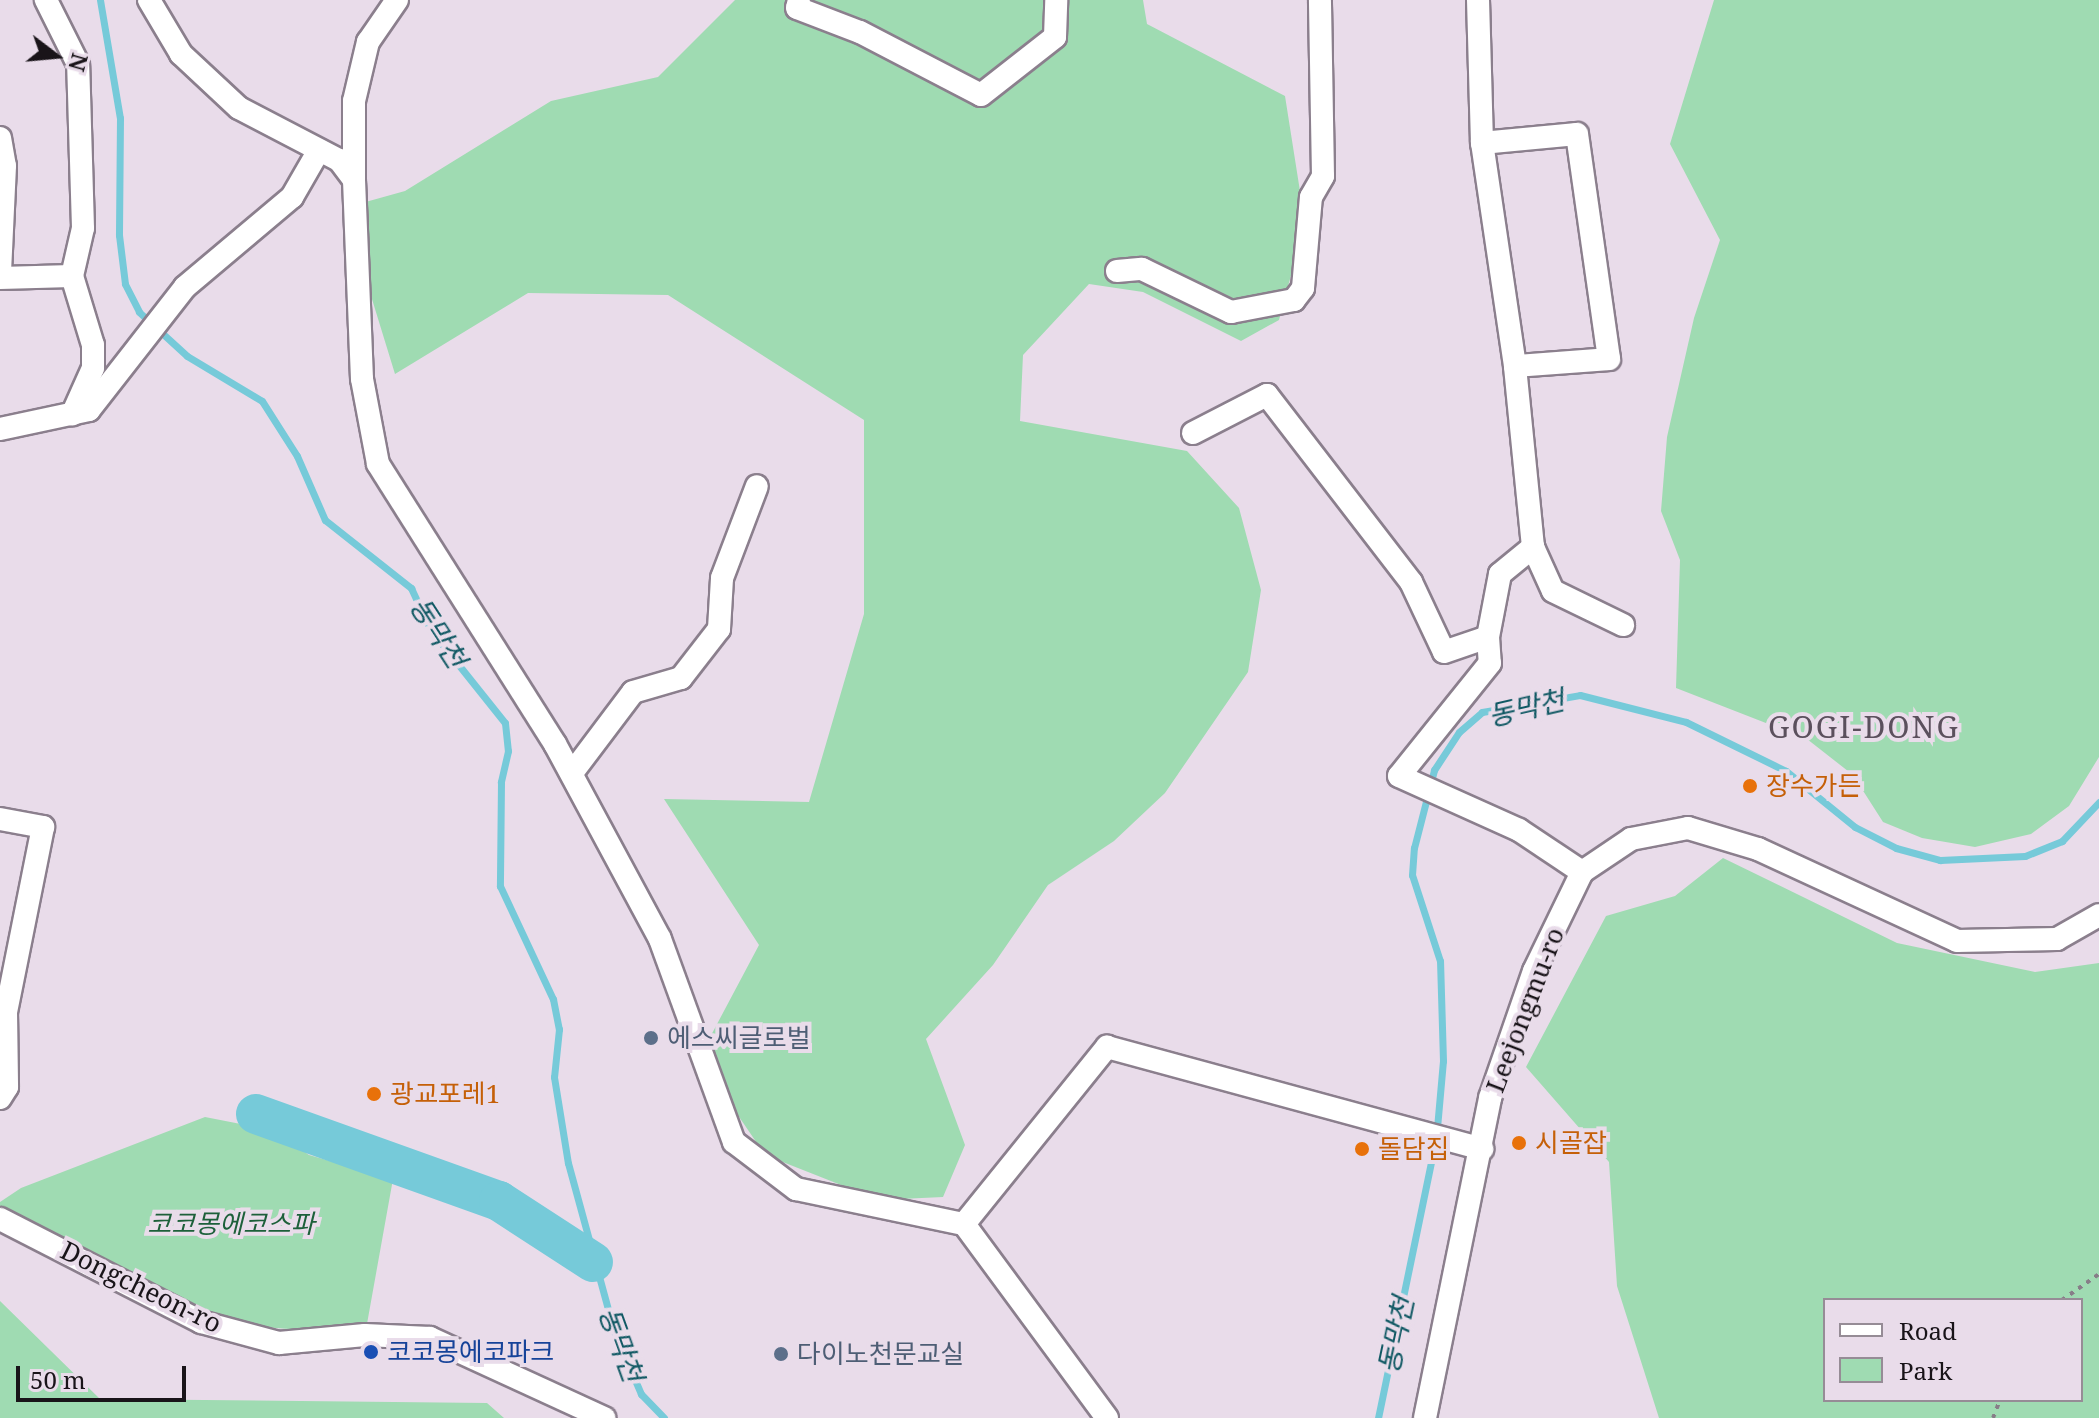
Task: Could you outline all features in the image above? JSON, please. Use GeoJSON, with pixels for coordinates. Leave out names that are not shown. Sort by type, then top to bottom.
{"type":"FeatureCollection","features":[{"type":"Feature","properties":{"kind":"street"},"geometry":{"type":"LineString","coordinates":[[46,0],[78,64],[83,228],[72,276],[93,345],[93,368],[72,415]]}},
{"type":"Feature","properties":{"kind":"street"},"geometry":{"type":"LineString","coordinates":[[149,0],[181,54],[239,108],[339,160],[354,180]]}},
{"type":"Feature","properties":{"kind":"street"},"geometry":{"type":"LineString","coordinates":[[397,0],[368,42],[354,101],[362,379],[378,464],[572,773],[660,939],[734,1142],[796,1189],[964,1224],[1107,1418]]}},
{"type":"Feature","properties":{"kind":"street"},"geometry":{"type":"LineString","coordinates":[[799,0],[797,8],[860,32],[981,95],[1055,37],[1056,0]]}},
{"type":"Feature","properties":{"kind":"street"},"geometry":{"type":"LineString","coordinates":[[1117,271],[1142,269],[1231,312],[1294,300],[1303,288],[1311,197],[1323,176],[1320,0]]}},
{"type":"Feature","properties":{"kind":"street"},"geometry":{"type":"LineString","coordinates":[[1478,0],[1482,143],[1515,366],[1533,547],[1553,591],[1623,625]]}},
{"type":"Feature","properties":{"kind":"street"},"geometry":{"type":"LineString","coordinates":[[1482,143],[1577,134],[1609,359],[1515,366]]}},
{"type":"Feature","properties":{"kind":"street"},"geometry":{"type":"LineString","coordinates":[[0,138],[5,254],[0,275],[72,276]]}},
{"type":"Feature","properties":{"kind":"street"},"geometry":{"type":"LineString","coordinates":[[0,429],[89,410],[185,287],[292,197],[319,150]]}},
{"type":"Feature","properties":{"kind":"street"},"geometry":{"type":"LineString","coordinates":[[1193,433],[1267,395],[1411,582],[1444,652],[1488,637]]}},
{"type":"Feature","properties":{"kind":"street"},"geometry":{"type":"LineString","coordinates":[[572,773],[633,692],[681,678],[719,629],[722,578],[757,486]]}},
{"type":"Feature","properties":{"kind":"street"},"geometry":{"type":"LineString","coordinates":[[1533,547],[1500,574],[1488,637],[1490,663],[1399,776],[1519,830],[1582,872],[1631,839],[1688,828],[1758,849],[1957,941],[2057,939],[2099,915]]}},
{"type":"Feature","properties":{"kind":"street"},"geometry":{"type":"LineString","coordinates":[[0,819],[43,827],[6,1012],[7,1087],[0,1098]]}},
{"type":"Feature","properties":{"kind":"street","name":"Leejongmu-ro"},"geometry":{"type":"LineString","coordinates":[[1425,1418],[1490,1098],[1534,971],[1582,872]]}},
{"type":"Feature","properties":{"kind":"street"},"geometry":{"type":"LineString","coordinates":[[964,1224],[1107,1047],[1450,1143],[1482,1149]]}},
{"type":"Feature","properties":{"kind":"street","name":"Dongcheon-ro"},"geometry":{"type":"LineString","coordinates":[[0,1219],[201,1322],[279,1343],[365,1335],[430,1338],[604,1418]]}},
{"type":"Feature","properties":{"kind":"path"},"geometry":{"type":"LineString","coordinates":[[2065,1298],[2099,1274]]}},
{"type":"Feature","properties":{"kind":"green space"},"geometry":{"type":"Polygon","coordinates":[[[735,0],[1143,0],[1147,24],[1285,96],[1305,223],[1279,320],[1241,341],[1143,292],[1089,284],[1023,355],[1020,421],[1187,451],[1239,508],[1261,590],[1248,672],[1165,793],[1114,841],[1048,885],[993,965],[926,1039],[965,1145],[943,1197],[879,1200],[765,1155],[699,1058],[759,945],[664,799],[809,802],[864,614],[864,420],[668,295],[528,293],[395,374],[344,208],[405,191],[551,101],[658,77],[735,0]]]}},
{"type":"Feature","properties":{"kind":"green space"},"geometry":{"type":"Polygon","coordinates":[[[1714,0],[2099,0],[2099,757],[2069,806],[2031,834],[1975,847],[1922,838],[1883,822],[1853,775],[1807,739],[1676,688],[1680,560],[1661,511],[1667,437],[1694,318],[1720,240],[1670,144],[1714,0]]]}},
{"type":"Feature","properties":{"kind":"green space"},"geometry":{"type":"Polygon","coordinates":[[[1723,858],[1897,943],[2035,972],[2099,963],[2099,1418],[1659,1418],[1617,1286],[1609,1162],[1526,1067],[1606,916],[1675,896],[1723,858]]]}},
{"type":"Feature","properties":{"kind":"green space","name":"코코몽에코스파"},"geometry":{"type":"Polygon","coordinates":[[[205,1117],[272,1130],[309,1155],[393,1179],[365,1335],[201,1322],[0,1219],[0,1202],[21,1188],[205,1117]]]}},
{"type":"Feature","properties":{"kind":"green space"},"geometry":{"type":"Polygon","coordinates":[[[0,1301],[100,1399],[487,1403],[504,1418],[0,1418],[0,1301]]]}},
{"type":"Feature","properties":{"kind":"waterway","name":"동막천"},"geometry":{"type":"LineString","coordinates":[[100,0],[120,118],[119,235],[125,284],[139,312],[187,356],[262,401],[297,456],[325,520],[411,588],[430,629],[505,723],[508,751],[501,782],[500,886],[553,999],[559,1029],[554,1077],[568,1163],[614,1331],[641,1394],[664,1418]]}},
{"type":"Feature","properties":{"kind":"waterway","name":"동막천"},"geometry":{"type":"LineString","coordinates":[[1378,1418],[1436,1139],[1443,1061],[1440,961],[1412,875],[1414,848],[1434,770],[1459,732],[1482,712],[1580,695],[1686,722],[1786,771],[1855,827],[1896,848],[1940,860],[2025,856],[2062,841],[2099,802]]}},
{"type":"Feature","properties":{"kind":"waterway","name":"동막천"},"geometry":{"type":"LineString","coordinates":[[256,1114],[499,1201],[593,1262]]}},
{"type":"Feature","properties":{"kind":"place","name":"장수가든"},"geometry":{"type":"Point","coordinates":[1750,786]}},
{"type":"Feature","properties":{"kind":"place","name":"에스씨글로벌"},"geometry":{"type":"Point","coordinates":[651,1038]}},
{"type":"Feature","properties":{"kind":"place","name":"광교포레1"},"geometry":{"type":"Point","coordinates":[374,1094]}},
{"type":"Feature","properties":{"kind":"place","name":"시골잡"},"geometry":{"type":"Point","coordinates":[1519,1143]}},
{"type":"Feature","properties":{"kind":"place","name":"돌담집"},"geometry":{"type":"Point","coordinates":[1362,1149]}},
{"type":"Feature","properties":{"kind":"place","name":"코코몽에코파크"},"geometry":{"type":"Point","coordinates":[371,1352]}},
{"type":"Feature","properties":{"kind":"place","name":"다이노천문교실"},"geometry":{"type":"Point","coordinates":[781,1354]}},
{"type":"Feature","properties":{"kind":"district","name":"GOGI-DONG"},"geometry":{"type":"Point","coordinates":[1864,727]}}]}
